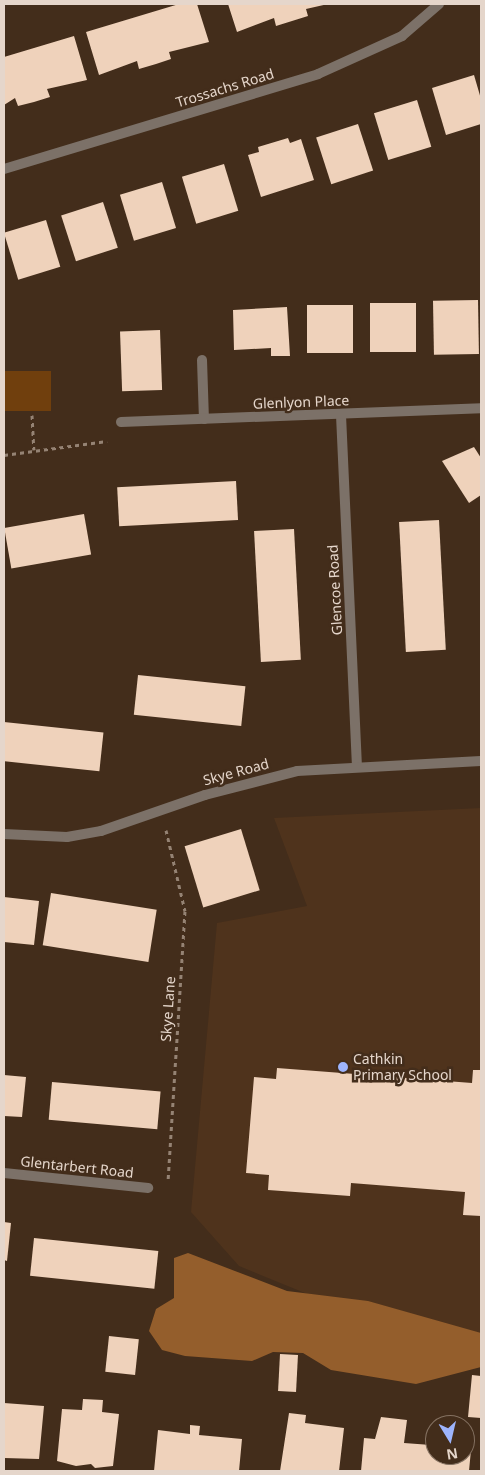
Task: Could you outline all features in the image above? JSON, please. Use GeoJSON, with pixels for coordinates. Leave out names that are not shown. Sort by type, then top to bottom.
{"type":"FeatureCollection","features":[{"type":"Feature","properties":{"kind":"street","name":"Trossachs Road"},"geometry":{"type":"LineString","coordinates":[[4,169],[327,71],[402,36],[439,4]]}},
{"type":"Feature","properties":{"kind":"street"},"geometry":{"type":"LineString","coordinates":[[202,360],[204,419]]}},
{"type":"Feature","properties":{"kind":"street","name":"Glenlyon Place"},"geometry":{"type":"LineString","coordinates":[[120,422],[341,415],[481,408]]}},
{"type":"Feature","properties":{"kind":"street","name":"Glencoe Road"},"geometry":{"type":"LineString","coordinates":[[341,415],[357,765]]}},
{"type":"Feature","properties":{"kind":"street","name":"Skye Road"},"geometry":{"type":"LineString","coordinates":[[4,834],[68,837],[297,771],[357,765],[481,761]]}},
{"type":"Feature","properties":{"kind":"street","name":"Glentarbert Road"},"geometry":{"type":"LineString","coordinates":[[4,1173],[148,1188]]}},
{"type":"Feature","properties":{"kind":"path"},"geometry":{"type":"LineString","coordinates":[[32,415],[34,450]]}},
{"type":"Feature","properties":{"kind":"path"},"geometry":{"type":"LineString","coordinates":[[4,455],[112,440],[120,422]]}},
{"type":"Feature","properties":{"kind":"path","name":"Skye Lane"},"geometry":{"type":"LineString","coordinates":[[148,1188],[168,1192],[185,911],[161,811]]}},
{"type":"Feature","properties":{"kind":"shaded area"},"geometry":{"type":"Polygon","coordinates":[[[4,371],[51,371],[51,411],[4,411],[4,371]]]}},
{"type":"Feature","properties":{"kind":"shaded area","name":"Cathkin Primary School"},"geometry":{"type":"Polygon","coordinates":[[[481,808],[481,1335],[344,1309],[239,1266],[191,1212],[217,923],[307,906],[274,818],[481,808]]]}},
{"type":"Feature","properties":{"kind":"shaded area"},"geometry":{"type":"Polygon","coordinates":[[[188,1253],[287,1291],[368,1301],[481,1333],[481,1367],[416,1384],[331,1370],[303,1353],[273,1352],[252,1361],[185,1356],[162,1350],[149,1331],[156,1309],[174,1298],[174,1258],[188,1253]]]}},
{"type":"Feature","properties":{"kind":"building"},"geometry":{"type":"Polygon","coordinates":[[[179,4],[197,4],[209,42],[169,52],[171,59],[156,64],[139,69],[137,61],[99,75],[86,32],[179,4]]]}},
{"type":"Feature","properties":{"kind":"building"},"geometry":{"type":"Polygon","coordinates":[[[228,4],[328,4],[306,9],[308,16],[276,26],[274,18],[237,32],[228,4]]]}},
{"type":"Feature","properties":{"kind":"building"},"geometry":{"type":"Polygon","coordinates":[[[74,36],[87,80],[47,89],[50,97],[34,102],[18,106],[15,98],[4,105],[4,57],[74,36]]]}},
{"type":"Feature","properties":{"kind":"building"},"geometry":{"type":"Polygon","coordinates":[[[474,75],[481,99],[481,124],[446,135],[432,88],[474,75]]]}},
{"type":"Feature","properties":{"kind":"building"},"geometry":{"type":"Polygon","coordinates":[[[417,100],[431,147],[388,160],[374,113],[417,100]]]}},
{"type":"Feature","properties":{"kind":"building"},"geometry":{"type":"Polygon","coordinates":[[[358,124],[373,171],[331,184],[316,138],[358,124]]]}},
{"type":"Feature","properties":{"kind":"building"},"geometry":{"type":"Polygon","coordinates":[[[288,138],[290,143],[301,139],[314,180],[261,197],[248,155],[259,152],[258,147],[288,138]]]}},
{"type":"Feature","properties":{"kind":"building"},"geometry":{"type":"Polygon","coordinates":[[[224,164],[238,211],[196,224],[182,177],[224,164]]]}},
{"type":"Feature","properties":{"kind":"building"},"geometry":{"type":"Polygon","coordinates":[[[162,182],[176,228],[134,241],[120,195],[162,182]]]}},
{"type":"Feature","properties":{"kind":"building"},"geometry":{"type":"Polygon","coordinates":[[[103,202],[118,248],[76,261],[61,216],[103,202]]]}},
{"type":"Feature","properties":{"kind":"building"},"geometry":{"type":"Polygon","coordinates":[[[46,220],[60,267],[18,280],[4,233],[46,220]]]}},
{"type":"Feature","properties":{"kind":"building"},"geometry":{"type":"Polygon","coordinates":[[[478,300],[479,354],[434,355],[433,301],[478,300]]]}},
{"type":"Feature","properties":{"kind":"building"},"geometry":{"type":"Polygon","coordinates":[[[370,303],[416,303],[416,352],[370,352],[370,303]]]}},
{"type":"Feature","properties":{"kind":"building"},"geometry":{"type":"Polygon","coordinates":[[[307,305],[353,305],[353,353],[307,353],[307,305]]]}},
{"type":"Feature","properties":{"kind":"building"},"geometry":{"type":"Polygon","coordinates":[[[287,307],[290,356],[271,356],[271,348],[234,350],[233,310],[287,307]]]}},
{"type":"Feature","properties":{"kind":"building"},"geometry":{"type":"Polygon","coordinates":[[[160,330],[162,390],[122,391],[120,331],[160,330]]]}},
{"type":"Feature","properties":{"kind":"building"},"geometry":{"type":"Polygon","coordinates":[[[474,447],[481,458],[481,495],[469,503],[442,461],[474,447]]]}},
{"type":"Feature","properties":{"kind":"building"},"geometry":{"type":"Polygon","coordinates":[[[236,481],[238,520],[119,526],[117,487],[236,481]]]}},
{"type":"Feature","properties":{"kind":"building"},"geometry":{"type":"Polygon","coordinates":[[[84,514],[91,554],[11,568],[4,528],[84,514]]]}},
{"type":"Feature","properties":{"kind":"building"},"geometry":{"type":"Polygon","coordinates":[[[439,520],[446,650],[406,652],[399,522],[439,520]]]}},
{"type":"Feature","properties":{"kind":"building"},"geometry":{"type":"Polygon","coordinates":[[[294,529],[301,660],[261,662],[254,531],[294,529]]]}},
{"type":"Feature","properties":{"kind":"building"},"geometry":{"type":"Polygon","coordinates":[[[138,675],[245,686],[241,726],[134,715],[138,675]]]}},
{"type":"Feature","properties":{"kind":"building"},"geometry":{"type":"Polygon","coordinates":[[[4,722],[103,732],[99,771],[4,761],[4,722]]]}},
{"type":"Feature","properties":{"kind":"building"},"geometry":{"type":"Polygon","coordinates":[[[241,829],[260,890],[203,907],[185,846],[241,829]]]}},
{"type":"Feature","properties":{"kind":"building"},"geometry":{"type":"Polygon","coordinates":[[[51,893],[157,910],[148,962],[43,945],[51,893]]]}},
{"type":"Feature","properties":{"kind":"building"},"geometry":{"type":"Polygon","coordinates":[[[4,897],[39,901],[34,945],[4,942],[4,897]]]}},
{"type":"Feature","properties":{"kind":"building"},"geometry":{"type":"Polygon","coordinates":[[[277,1068],[472,1083],[473,1070],[481,1070],[481,1216],[463,1215],[465,1192],[351,1183],[350,1196],[268,1190],[269,1175],[246,1173],[254,1077],[276,1079],[277,1068]]]}},
{"type":"Feature","properties":{"kind":"building"},"geometry":{"type":"Polygon","coordinates":[[[4,1075],[26,1077],[22,1117],[4,1116],[4,1075]]]}},
{"type":"Feature","properties":{"kind":"building"},"geometry":{"type":"Polygon","coordinates":[[[52,1082],[161,1091],[157,1129],[49,1120],[52,1082]]]}},
{"type":"Feature","properties":{"kind":"building"},"geometry":{"type":"Polygon","coordinates":[[[4,1222],[11,1223],[7,1261],[4,1260],[4,1222]]]}},
{"type":"Feature","properties":{"kind":"building"},"geometry":{"type":"Polygon","coordinates":[[[34,1238],[158,1251],[154,1289],[30,1276],[34,1238]]]}},
{"type":"Feature","properties":{"kind":"building"},"geometry":{"type":"Polygon","coordinates":[[[109,1336],[139,1339],[135,1375],[105,1372],[109,1336]]]}},
{"type":"Feature","properties":{"kind":"building"},"geometry":{"type":"Polygon","coordinates":[[[280,1354],[298,1355],[296,1392],[278,1391],[280,1354]]]}},
{"type":"Feature","properties":{"kind":"building"},"geometry":{"type":"Polygon","coordinates":[[[472,1375],[481,1376],[481,1418],[475,1418],[475,1415],[468,1415],[472,1375]]]}},
{"type":"Feature","properties":{"kind":"building"},"geometry":{"type":"Polygon","coordinates":[[[83,1399],[103,1400],[102,1412],[119,1414],[113,1466],[95,1468],[91,1464],[76,1466],[57,1461],[62,1409],[82,1410],[83,1399]]]}},
{"type":"Feature","properties":{"kind":"building"},"geometry":{"type":"Polygon","coordinates":[[[4,1403],[44,1406],[39,1459],[4,1458],[4,1403]]]}},
{"type":"Feature","properties":{"kind":"building"},"geometry":{"type":"Polygon","coordinates":[[[289,1413],[306,1415],[305,1423],[344,1428],[339,1471],[280,1471],[289,1413]]]}},
{"type":"Feature","properties":{"kind":"building"},"geometry":{"type":"Polygon","coordinates":[[[381,1417],[407,1420],[404,1443],[425,1445],[425,1465],[470,1465],[469,1471],[361,1471],[364,1438],[375,1439],[381,1417]]]}},
{"type":"Feature","properties":{"kind":"building"},"geometry":{"type":"Polygon","coordinates":[[[190,1425],[200,1426],[199,1435],[242,1439],[239,1471],[154,1471],[158,1430],[190,1434],[190,1425]]]}},
{"type":"Feature","properties":{"kind":"place","name":"Cathkin Primary School"},"geometry":{"type":"Point","coordinates":[343,1067]}}]}
